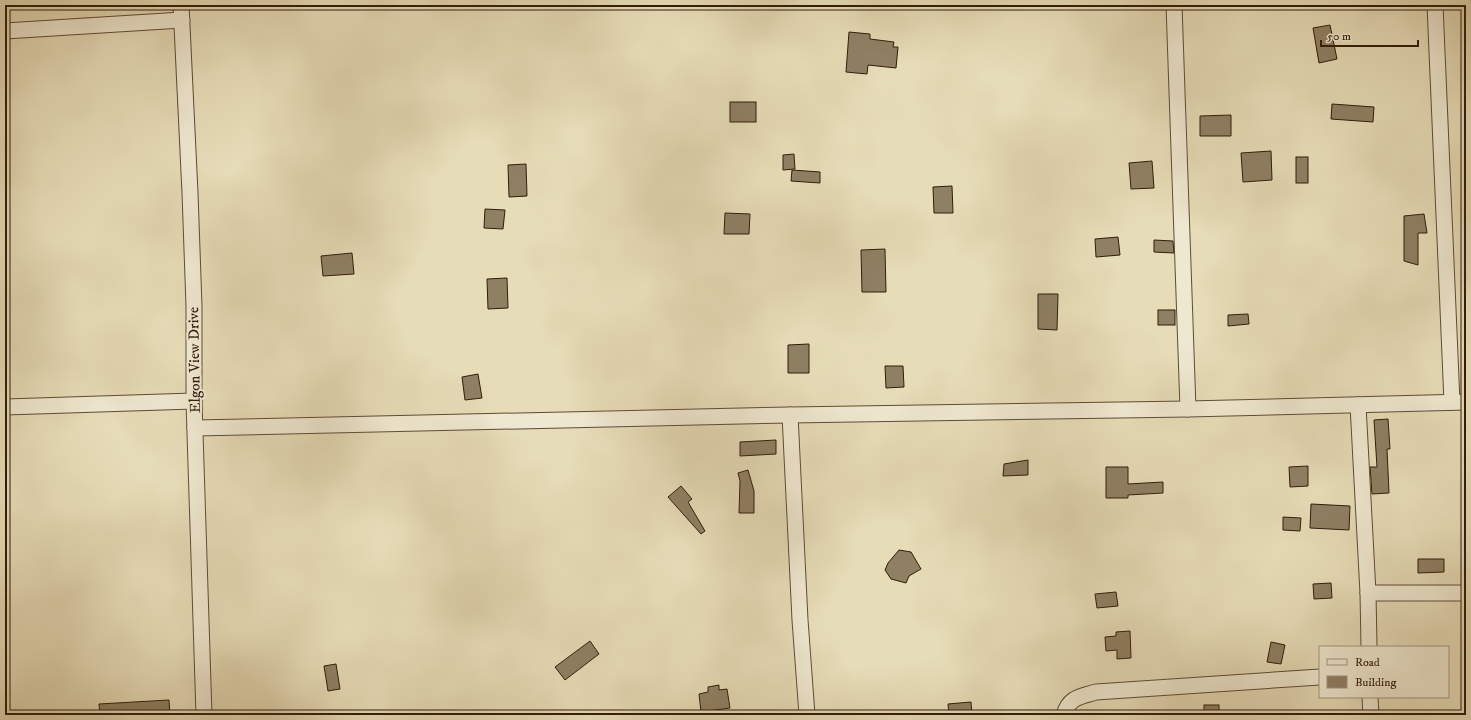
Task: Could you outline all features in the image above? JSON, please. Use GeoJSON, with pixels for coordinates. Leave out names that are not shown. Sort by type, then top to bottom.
{"type":"FeatureCollection","features":[{"type":"Feature","properties":{"kind":"street","name":"Elgon View Drive"},"geometry":{"type":"LineString","coordinates":[[181,5],[193,276],[194,401],[204,715]]}},
{"type":"Feature","properties":{"kind":"street"},"geometry":{"type":"LineString","coordinates":[[1174,5],[1188,409]]}},
{"type":"Feature","properties":{"kind":"street"},"geometry":{"type":"LineString","coordinates":[[195,428],[790,415],[1188,409],[1459,402],[1435,5]]}},
{"type":"Feature","properties":{"kind":"street"},"geometry":{"type":"LineString","coordinates":[[5,31],[182,20]]}},
{"type":"Feature","properties":{"kind":"street"},"geometry":{"type":"LineString","coordinates":[[5,407],[194,401]]}},
{"type":"Feature","properties":{"kind":"street"},"geometry":{"type":"LineString","coordinates":[[1358,405],[1368,593],[1368,646]]}},
{"type":"Feature","properties":{"kind":"street"},"geometry":{"type":"LineString","coordinates":[[790,415],[800,620],[807,715]]}},
{"type":"Feature","properties":{"kind":"street"},"geometry":{"type":"LineString","coordinates":[[1368,593],[1466,593]]}},
{"type":"Feature","properties":{"kind":"street"},"geometry":{"type":"LineString","coordinates":[[1064,715],[1066,707],[1072,701],[1096,692],[1319,677]]}},
{"type":"Feature","properties":{"kind":"street"},"geometry":{"type":"LineString","coordinates":[[1370,698],[1371,715]]}},
{"type":"Feature","properties":{"kind":"building"},"geometry":{"type":"Polygon","coordinates":[[[1330,25],[1337,59],[1319,63],[1313,28],[1330,25]]]}},
{"type":"Feature","properties":{"kind":"building"},"geometry":{"type":"Polygon","coordinates":[[[849,32],[870,34],[870,39],[894,42],[893,47],[898,47],[896,68],[868,65],[867,74],[846,72],[849,32]]]}},
{"type":"Feature","properties":{"kind":"building"},"geometry":{"type":"Polygon","coordinates":[[[730,102],[756,102],[756,122],[730,122],[730,102]]]}},
{"type":"Feature","properties":{"kind":"building"},"geometry":{"type":"Polygon","coordinates":[[[1332,104],[1374,107],[1373,122],[1331,119],[1332,104]]]}},
{"type":"Feature","properties":{"kind":"building"},"geometry":{"type":"Polygon","coordinates":[[[1231,115],[1231,136],[1200,136],[1200,116],[1231,115]]]}},
{"type":"Feature","properties":{"kind":"building"},"geometry":{"type":"Polygon","coordinates":[[[1271,151],[1272,180],[1243,182],[1241,153],[1271,151]]]}},
{"type":"Feature","properties":{"kind":"building"},"geometry":{"type":"Polygon","coordinates":[[[794,154],[795,169],[783,170],[783,155],[794,154]]]}},
{"type":"Feature","properties":{"kind":"building"},"geometry":{"type":"Polygon","coordinates":[[[1296,157],[1308,157],[1308,183],[1296,183],[1296,157]]]}},
{"type":"Feature","properties":{"kind":"building"},"geometry":{"type":"Polygon","coordinates":[[[1152,161],[1154,188],[1131,189],[1129,163],[1152,161]]]}},
{"type":"Feature","properties":{"kind":"building"},"geometry":{"type":"Polygon","coordinates":[[[526,164],[527,196],[509,197],[508,165],[526,164]]]}},
{"type":"Feature","properties":{"kind":"building"},"geometry":{"type":"Polygon","coordinates":[[[792,170],[820,172],[820,183],[791,181],[792,170]]]}},
{"type":"Feature","properties":{"kind":"building"},"geometry":{"type":"Polygon","coordinates":[[[952,186],[953,213],[934,213],[933,187],[952,186]]]}},
{"type":"Feature","properties":{"kind":"building"},"geometry":{"type":"Polygon","coordinates":[[[485,209],[505,210],[503,229],[484,228],[485,209]]]}},
{"type":"Feature","properties":{"kind":"building"},"geometry":{"type":"Polygon","coordinates":[[[725,213],[750,214],[749,234],[724,234],[725,213]]]}},
{"type":"Feature","properties":{"kind":"building"},"geometry":{"type":"Polygon","coordinates":[[[1424,214],[1427,233],[1418,233],[1418,265],[1404,261],[1404,216],[1424,214]]]}},
{"type":"Feature","properties":{"kind":"building"},"geometry":{"type":"Polygon","coordinates":[[[1118,237],[1120,255],[1096,257],[1095,239],[1118,237]]]}},
{"type":"Feature","properties":{"kind":"building"},"geometry":{"type":"Polygon","coordinates":[[[1154,240],[1173,241],[1174,253],[1154,252],[1154,240]]]}},
{"type":"Feature","properties":{"kind":"building"},"geometry":{"type":"Polygon","coordinates":[[[885,249],[886,292],[862,292],[861,250],[885,249]]]}},
{"type":"Feature","properties":{"kind":"building"},"geometry":{"type":"Polygon","coordinates":[[[352,253],[354,274],[323,276],[321,256],[352,253]]]}},
{"type":"Feature","properties":{"kind":"building"},"geometry":{"type":"Polygon","coordinates":[[[507,278],[508,308],[488,309],[487,279],[507,278]]]}},
{"type":"Feature","properties":{"kind":"building"},"geometry":{"type":"Polygon","coordinates":[[[1038,294],[1058,294],[1057,330],[1038,329],[1038,294]]]}},
{"type":"Feature","properties":{"kind":"building"},"geometry":{"type":"Polygon","coordinates":[[[1158,310],[1175,310],[1175,325],[1158,325],[1158,310]]]}},
{"type":"Feature","properties":{"kind":"building"},"geometry":{"type":"Polygon","coordinates":[[[1248,314],[1249,324],[1228,326],[1228,315],[1248,314]]]}},
{"type":"Feature","properties":{"kind":"building"},"geometry":{"type":"Polygon","coordinates":[[[809,344],[809,373],[788,373],[788,345],[809,344]]]}},
{"type":"Feature","properties":{"kind":"building"},"geometry":{"type":"Polygon","coordinates":[[[885,366],[903,366],[904,387],[886,388],[885,366]]]}},
{"type":"Feature","properties":{"kind":"building"},"geometry":{"type":"Polygon","coordinates":[[[478,374],[482,398],[465,400],[462,377],[478,374]]]}},
{"type":"Feature","properties":{"kind":"building"},"geometry":{"type":"Polygon","coordinates":[[[1388,419],[1390,449],[1387,449],[1389,493],[1372,494],[1370,467],[1377,467],[1374,420],[1388,419]]]}},
{"type":"Feature","properties":{"kind":"building"},"geometry":{"type":"Polygon","coordinates":[[[776,440],[776,454],[740,456],[740,442],[776,440]]]}},
{"type":"Feature","properties":{"kind":"building"},"geometry":{"type":"Polygon","coordinates":[[[1028,460],[1028,475],[1003,476],[1004,464],[1028,460]]]}},
{"type":"Feature","properties":{"kind":"building"},"geometry":{"type":"Polygon","coordinates":[[[1308,466],[1308,486],[1290,487],[1289,467],[1308,466]]]}},
{"type":"Feature","properties":{"kind":"building"},"geometry":{"type":"Polygon","coordinates":[[[1106,467],[1128,467],[1128,484],[1163,482],[1163,493],[1128,495],[1128,498],[1106,498],[1106,467]]]}},
{"type":"Feature","properties":{"kind":"building"},"geometry":{"type":"Polygon","coordinates":[[[748,470],[754,491],[754,513],[739,513],[740,481],[738,473],[748,470]]]}},
{"type":"Feature","properties":{"kind":"building"},"geometry":{"type":"Polygon","coordinates":[[[681,486],[692,499],[688,502],[705,531],[701,534],[668,497],[681,486]]]}},
{"type":"Feature","properties":{"kind":"building"},"geometry":{"type":"Polygon","coordinates":[[[1311,504],[1350,506],[1349,530],[1310,528],[1311,504]]]}},
{"type":"Feature","properties":{"kind":"building"},"geometry":{"type":"Polygon","coordinates":[[[1283,517],[1301,518],[1300,531],[1283,530],[1283,517]]]}},
{"type":"Feature","properties":{"kind":"building"},"geometry":{"type":"Polygon","coordinates":[[[899,550],[911,552],[921,569],[909,576],[906,583],[891,579],[885,570],[888,563],[899,550]]]}},
{"type":"Feature","properties":{"kind":"building"},"geometry":{"type":"Polygon","coordinates":[[[1418,559],[1444,559],[1444,572],[1418,573],[1418,559]]]}},
{"type":"Feature","properties":{"kind":"building"},"geometry":{"type":"Polygon","coordinates":[[[1331,583],[1332,598],[1314,599],[1313,584],[1331,583]]]}},
{"type":"Feature","properties":{"kind":"building"},"geometry":{"type":"Polygon","coordinates":[[[1116,592],[1118,606],[1097,608],[1095,594],[1116,592]]]}},
{"type":"Feature","properties":{"kind":"building"},"geometry":{"type":"Polygon","coordinates":[[[1130,631],[1131,658],[1117,659],[1117,650],[1106,651],[1105,637],[1116,636],[1116,632],[1130,631]]]}},
{"type":"Feature","properties":{"kind":"building"},"geometry":{"type":"Polygon","coordinates":[[[590,641],[599,654],[565,680],[555,667],[590,641]]]}},
{"type":"Feature","properties":{"kind":"building"},"geometry":{"type":"Polygon","coordinates":[[[1271,642],[1285,645],[1281,664],[1267,662],[1271,642]]]}},
{"type":"Feature","properties":{"kind":"building"},"geometry":{"type":"Polygon","coordinates":[[[336,664],[340,689],[328,691],[324,666],[336,664]]]}},
{"type":"Feature","properties":{"kind":"building"},"geometry":{"type":"Polygon","coordinates":[[[719,685],[719,690],[727,689],[730,708],[701,712],[699,694],[708,692],[708,687],[719,685]]]}},
{"type":"Feature","properties":{"kind":"building"},"geometry":{"type":"Polygon","coordinates":[[[169,700],[170,715],[100,715],[99,704],[169,700]]]}},
{"type":"Feature","properties":{"kind":"building"},"geometry":{"type":"Polygon","coordinates":[[[971,702],[972,715],[949,715],[948,704],[971,702]]]}},
{"type":"Feature","properties":{"kind":"building"},"geometry":{"type":"Polygon","coordinates":[[[1204,705],[1219,705],[1219,715],[1204,715],[1204,705]]]}}]}
